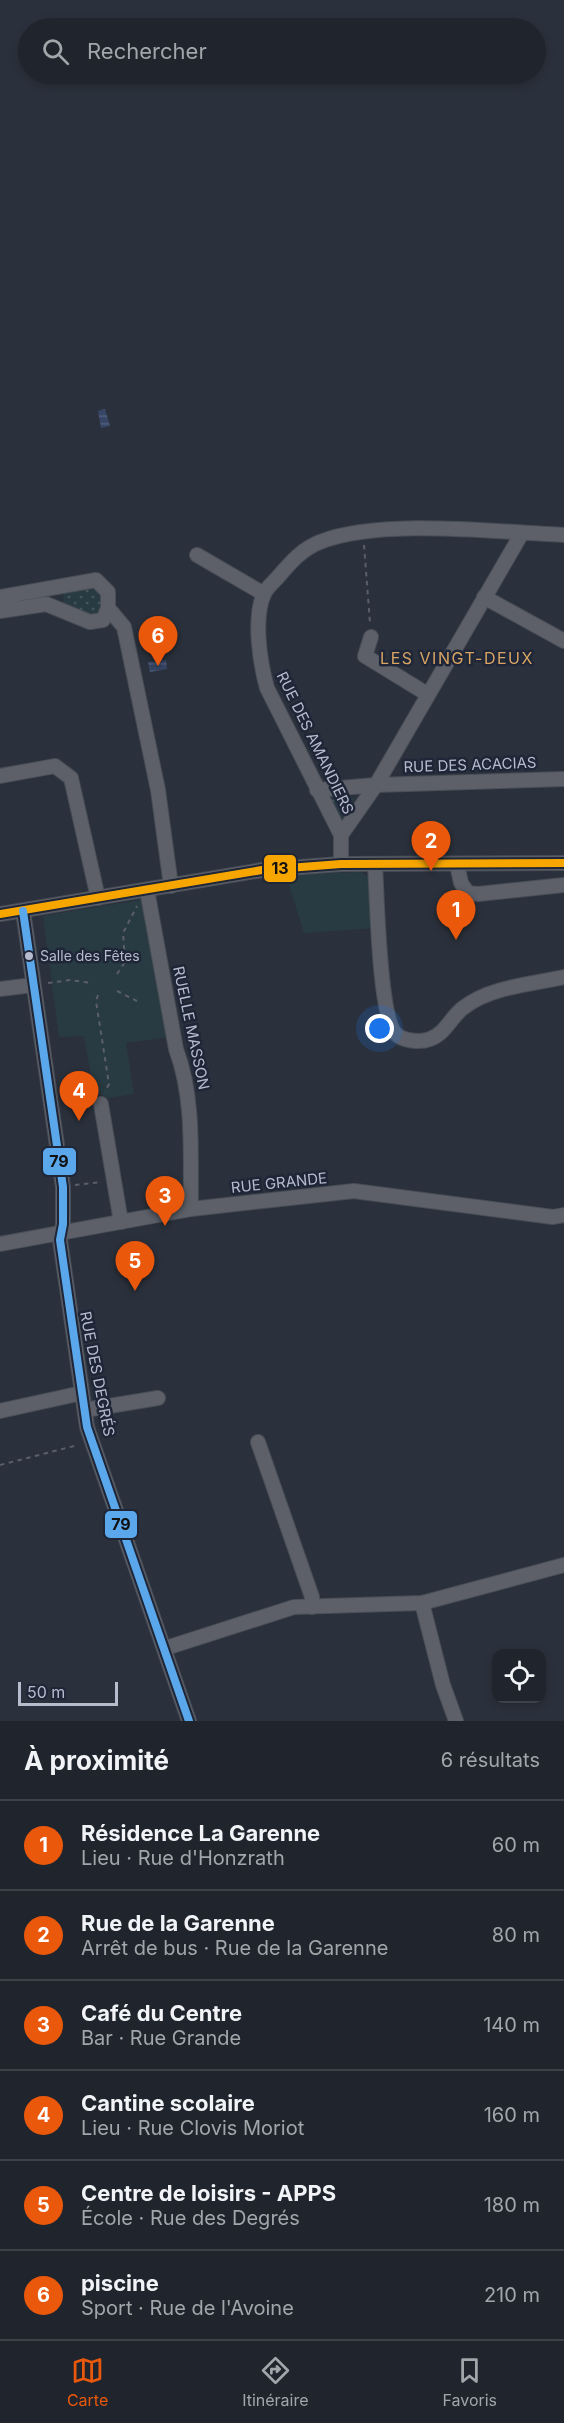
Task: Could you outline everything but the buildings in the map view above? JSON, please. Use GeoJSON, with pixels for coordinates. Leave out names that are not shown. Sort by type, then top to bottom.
{"type":"FeatureCollection","features":[{"type":"Feature","properties":{"kind":"street"},"geometry":{"type":"LineString","coordinates":[[197,555],[264,594],[297,555],[317,543],[336,536],[411,529],[564,535]]}},
{"type":"Feature","properties":{"kind":"street"},"geometry":{"type":"LineString","coordinates":[[340,835],[376,785],[522,533]]}},
{"type":"Feature","properties":{"kind":"street"},"geometry":{"type":"LineString","coordinates":[[0,597],[96,580],[108,592],[108,608],[103,620],[90,622],[46,604],[0,611]]}},
{"type":"Feature","properties":{"kind":"street"},"geometry":{"type":"LineString","coordinates":[[46,604],[56,587]]}},
{"type":"Feature","properties":{"kind":"street","name":"RUE DES AMANDIERS"},"geometry":{"type":"LineString","coordinates":[[264,594],[258,632],[261,666],[267,688],[340,835],[341,864]]}},
{"type":"Feature","properties":{"kind":"street"},"geometry":{"type":"LineString","coordinates":[[484,597],[560,638]]}},
{"type":"Feature","properties":{"kind":"street"},"geometry":{"type":"LineString","coordinates":[[108,608],[124,627],[158,790],[171,886]]}},
{"type":"Feature","properties":{"kind":"street"},"geometry":{"type":"LineString","coordinates":[[370,637],[365,656],[427,694]]}},
{"type":"Feature","properties":{"kind":"street"},"geometry":{"type":"LineString","coordinates":[[0,776],[56,766],[71,778],[98,898]]}},
{"type":"Feature","properties":{"kind":"street","name":"RUE DES ACACIAS"},"geometry":{"type":"LineString","coordinates":[[317,790],[376,785],[564,779]]}},
{"type":"Feature","properties":{"kind":"street"},"geometry":{"type":"LineString","coordinates":[[0,914],[262,870],[341,864],[564,863]]}},
{"type":"Feature","properties":{"kind":"street"},"geometry":{"type":"LineString","coordinates":[[457,864],[461,883],[468,892],[478,894],[564,885]]}},
{"type":"Feature","properties":{"kind":"street"},"geometry":{"type":"LineString","coordinates":[[375,865],[386,999],[389,1022],[396,1035],[411,1041],[429,1040],[444,1030],[463,1008],[489,994],[564,977]]}},
{"type":"Feature","properties":{"kind":"street","name":"RUELLE MASSON"},"geometry":{"type":"LineString","coordinates":[[147,890],[176,1049],[185,1072],[189,1098],[191,1209]]}},
{"type":"Feature","properties":{"kind":"street","name":"RUE DES DEGRÉS"},"geometry":{"type":"LineString","coordinates":[[23,911],[63,1187],[61,1233],[68,1309],[85,1410],[92,1441],[166,1648],[189,1721]]}},
{"type":"Feature","properties":{"kind":"street"},"geometry":{"type":"LineString","coordinates":[[0,989],[33,985]]}},
{"type":"Feature","properties":{"kind":"street"},"geometry":{"type":"LineString","coordinates":[[102,1101],[122,1222]]}},
{"type":"Feature","properties":{"kind":"street","name":"RUE GRANDE"},"geometry":{"type":"LineString","coordinates":[[0,1244],[191,1209],[354,1191],[553,1217],[564,1215]]}},
{"type":"Feature","properties":{"kind":"street"},"geometry":{"type":"LineString","coordinates":[[0,1411],[82,1393]]}},
{"type":"Feature","properties":{"kind":"street"},"geometry":{"type":"LineString","coordinates":[[85,1410],[158,1398]]}},
{"type":"Feature","properties":{"kind":"street"},"geometry":{"type":"LineString","coordinates":[[258,1442],[312,1597],[312,1607]]}},
{"type":"Feature","properties":{"kind":"street"},"geometry":{"type":"LineString","coordinates":[[166,1648],[294,1607],[423,1603],[564,1565]]}},
{"type":"Feature","properties":{"kind":"street"},"geometry":{"type":"LineString","coordinates":[[423,1603],[443,1685],[456,1721]]}},
{"type":"Feature","properties":{"kind":"path"},"geometry":{"type":"LineString","coordinates":[[364,533],[370,637]]}},
{"type":"Feature","properties":{"kind":"path"},"geometry":{"type":"LineString","coordinates":[[117,974],[125,962],[123,933],[126,923],[147,890]]}},
{"type":"Feature","properties":{"kind":"path"},"geometry":{"type":"LineString","coordinates":[[33,985],[70,980],[91,983]]}},
{"type":"Feature","properties":{"kind":"path"},"geometry":{"type":"LineString","coordinates":[[117,991],[137,1001]]}},
{"type":"Feature","properties":{"kind":"path"},"geometry":{"type":"LineString","coordinates":[[51,1103],[102,1101],[109,1084],[96,1001],[98,995]]}},
{"type":"Feature","properties":{"kind":"path"},"geometry":{"type":"LineString","coordinates":[[63,1187],[114,1181]]}},
{"type":"Feature","properties":{"kind":"path"},"geometry":{"type":"LineString","coordinates":[[0,1465],[92,1441]]}},
{"type":"Feature","properties":{"kind":"shaded area"},"geometry":{"type":"Polygon","coordinates":[[[96,587],[104,600],[102,611],[95,615],[64,608],[63,592],[96,587]]]}},
{"type":"Feature","properties":{"kind":"shaded area"},"geometry":{"type":"Polygon","coordinates":[[[343,795],[354,799],[349,814],[344,818],[334,813],[331,799],[343,795]]]}},
{"type":"Feature","properties":{"kind":"shaded area"},"geometry":{"type":"Polygon","coordinates":[[[361,872],[372,880],[376,928],[304,933],[286,875],[361,872]]]}},
{"type":"Feature","properties":{"kind":"shaded area"},"geometry":{"type":"Polygon","coordinates":[[[142,900],[168,1037],[126,1043],[134,1094],[107,1098],[94,1091],[84,1036],[59,1037],[43,916],[142,900]]]}},
{"type":"Feature","properties":{"kind":"water"},"geometry":{"type":"Polygon","coordinates":[[[105,409],[110,426],[101,428],[98,411],[105,409]]]}},
{"type":"Feature","properties":{"kind":"water"},"geometry":{"type":"Polygon","coordinates":[[[166,660],[167,669],[150,672],[148,662],[166,660]]]}},
{"type":"Feature","properties":{"kind":"transit line","name":"13"},"geometry":{"type":"LineString","coordinates":[[0,914],[262,870],[341,864],[564,863]]}},
{"type":"Feature","properties":{"kind":"transit line","name":"79"},"geometry":{"type":"LineString","coordinates":[[23,911],[63,1187],[63,1224],[60,1240],[87,1427],[189,1721]]}},
{"type":"Feature","properties":{"kind":"place","name":"piscine"},"geometry":{"type":"Point","coordinates":[158,666]}},
{"type":"Feature","properties":{"kind":"place","name":"Rue de la Garenne"},"geometry":{"type":"Point","coordinates":[431,871]}},
{"type":"Feature","properties":{"kind":"place","name":"Résidence La Garenne"},"geometry":{"type":"Point","coordinates":[456,940]}},
{"type":"Feature","properties":{"kind":"place","name":"Salle des Fêtes"},"geometry":{"type":"Point","coordinates":[29,956]}},
{"type":"Feature","properties":{"kind":"place","name":"Cantine scolaire"},"geometry":{"type":"Point","coordinates":[79,1121]}},
{"type":"Feature","properties":{"kind":"place","name":"Café du Centre"},"geometry":{"type":"Point","coordinates":[165,1226]}},
{"type":"Feature","properties":{"kind":"place","name":"Centre de loisirs - APPS"},"geometry":{"type":"Point","coordinates":[135,1291]}},
{"type":"Feature","properties":{"kind":"district","name":"LES VINGT-DEUX"},"geometry":{"type":"Point","coordinates":[457,658]}}]}
